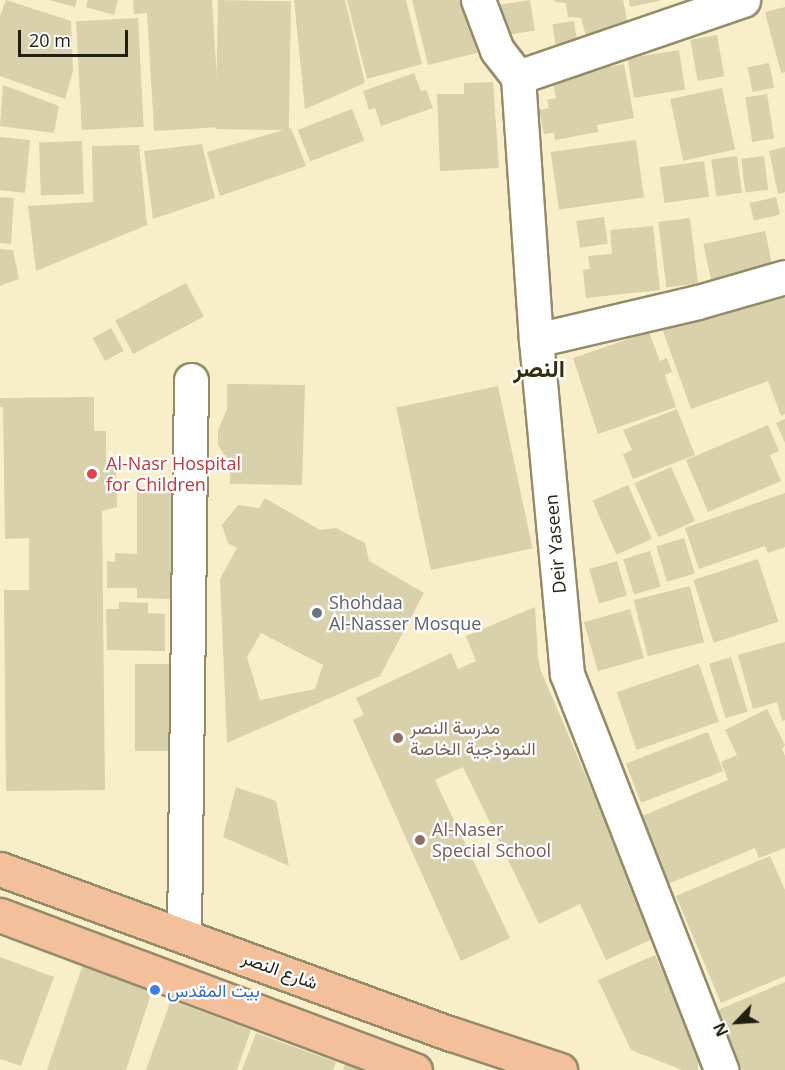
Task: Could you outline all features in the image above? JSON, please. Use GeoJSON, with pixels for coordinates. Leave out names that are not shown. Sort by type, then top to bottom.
{"type":"FeatureCollection","features":[{"type":"Feature","properties":{"kind":"main road","name":"شارع النصر"},"geometry":{"type":"LineString","coordinates":[[0,869],[184,934],[452,1034],[560,1070]]}},
{"type":"Feature","properties":{"kind":"main road"},"geometry":{"type":"LineString","coordinates":[[0,915],[415,1070]]}},
{"type":"Feature","properties":{"kind":"street"},"geometry":{"type":"LineString","coordinates":[[478,0],[496,50],[518,77],[743,0]]}},
{"type":"Feature","properties":{"kind":"street","name":"Deir Yaseen"},"geometry":{"type":"LineString","coordinates":[[518,77],[536,340],[567,674],[721,1070]]}},
{"type":"Feature","properties":{"kind":"street"},"geometry":{"type":"LineString","coordinates":[[536,340],[698,302],[785,277]]}},
{"type":"Feature","properties":{"kind":"street"},"geometry":{"type":"LineString","coordinates":[[184,934],[191,380]]}},
{"type":"Feature","properties":{"kind":"building"},"geometry":{"type":"Polygon","coordinates":[[[6,0],[71,21],[73,71],[65,99],[0,76],[0,16],[6,0]]]}},
{"type":"Feature","properties":{"kind":"building"},"geometry":{"type":"Polygon","coordinates":[[[49,0],[77,0],[75,7],[49,0]]]}},
{"type":"Feature","properties":{"kind":"building"},"geometry":{"type":"Polygon","coordinates":[[[88,0],[118,0],[114,15],[86,7],[88,0]]]}},
{"type":"Feature","properties":{"kind":"building"},"geometry":{"type":"Polygon","coordinates":[[[133,0],[212,0],[220,127],[154,131],[147,13],[134,14],[133,0]]]}},
{"type":"Feature","properties":{"kind":"building"},"geometry":{"type":"Polygon","coordinates":[[[218,0],[291,1],[289,130],[216,129],[218,0]]]}},
{"type":"Feature","properties":{"kind":"building"},"geometry":{"type":"Polygon","coordinates":[[[294,0],[345,0],[365,83],[305,109],[294,0]]]}},
{"type":"Feature","properties":{"kind":"building"},"geometry":{"type":"Polygon","coordinates":[[[347,0],[406,0],[422,64],[367,79],[347,0]]]}},
{"type":"Feature","properties":{"kind":"building"},"geometry":{"type":"Polygon","coordinates":[[[412,0],[464,0],[477,53],[428,65],[412,0]]]}},
{"type":"Feature","properties":{"kind":"building"},"geometry":{"type":"Polygon","coordinates":[[[530,0],[535,31],[504,35],[499,5],[530,0]]]}},
{"type":"Feature","properties":{"kind":"building"},"geometry":{"type":"Polygon","coordinates":[[[555,0],[623,0],[629,30],[586,36],[581,18],[568,17],[566,3],[555,2],[555,0]]]}},
{"type":"Feature","properties":{"kind":"building"},"geometry":{"type":"Polygon","coordinates":[[[629,0],[659,0],[659,1],[630,7],[629,0]]]}},
{"type":"Feature","properties":{"kind":"building"},"geometry":{"type":"Polygon","coordinates":[[[785,7],[785,72],[781,73],[765,12],[785,7]]]}},
{"type":"Feature","properties":{"kind":"building"},"geometry":{"type":"Polygon","coordinates":[[[138,18],[144,127],[82,130],[76,21],[138,18]]]}},
{"type":"Feature","properties":{"kind":"building"},"geometry":{"type":"Polygon","coordinates":[[[574,21],[577,41],[555,44],[552,24],[574,21]]]}},
{"type":"Feature","properties":{"kind":"building"},"geometry":{"type":"Polygon","coordinates":[[[717,35],[724,76],[698,81],[690,40],[717,35]]]}},
{"type":"Feature","properties":{"kind":"building"},"geometry":{"type":"Polygon","coordinates":[[[679,50],[685,90],[634,98],[628,58],[679,50]]]}},
{"type":"Feature","properties":{"kind":"building"},"geometry":{"type":"Polygon","coordinates":[[[769,63],[774,87],[753,92],[747,68],[769,63]]]}},
{"type":"Feature","properties":{"kind":"building"},"geometry":{"type":"Polygon","coordinates":[[[624,64],[634,118],[597,125],[598,132],[555,140],[554,133],[544,134],[539,110],[549,108],[547,100],[556,98],[552,78],[624,64]]]}},
{"type":"Feature","properties":{"kind":"building"},"geometry":{"type":"Polygon","coordinates":[[[414,73],[421,91],[426,90],[433,108],[381,126],[375,108],[369,110],[363,91],[414,73]]]}},
{"type":"Feature","properties":{"kind":"building"},"geometry":{"type":"Polygon","coordinates":[[[493,82],[499,168],[440,171],[437,94],[464,94],[464,83],[493,82]]]}},
{"type":"Feature","properties":{"kind":"building"},"geometry":{"type":"Polygon","coordinates":[[[3,85],[59,106],[54,133],[0,126],[3,85]]]}},
{"type":"Feature","properties":{"kind":"building"},"geometry":{"type":"Polygon","coordinates":[[[722,88],[735,150],[683,161],[670,99],[722,88]]]}},
{"type":"Feature","properties":{"kind":"building"},"geometry":{"type":"Polygon","coordinates":[[[767,94],[774,138],[752,142],[745,97],[767,94]]]}},
{"type":"Feature","properties":{"kind":"building"},"geometry":{"type":"Polygon","coordinates":[[[352,109],[364,141],[310,162],[298,130],[352,109]]]}},
{"type":"Feature","properties":{"kind":"building"},"geometry":{"type":"Polygon","coordinates":[[[291,128],[306,166],[220,196],[207,152],[291,128]]]}},
{"type":"Feature","properties":{"kind":"building"},"geometry":{"type":"Polygon","coordinates":[[[0,137],[30,140],[25,193],[0,190],[0,137]]]}},
{"type":"Feature","properties":{"kind":"building"},"geometry":{"type":"Polygon","coordinates":[[[636,140],[644,197],[559,209],[551,152],[636,140]]]}},
{"type":"Feature","properties":{"kind":"building"},"geometry":{"type":"Polygon","coordinates":[[[82,141],[84,194],[41,195],[39,143],[82,141]]]}},
{"type":"Feature","properties":{"kind":"building"},"geometry":{"type":"Polygon","coordinates":[[[202,144],[215,198],[153,219],[144,151],[202,144]]]}},
{"type":"Feature","properties":{"kind":"building"},"geometry":{"type":"Polygon","coordinates":[[[139,145],[147,225],[36,271],[28,206],[93,202],[92,146],[139,145]]]}},
{"type":"Feature","properties":{"kind":"building"},"geometry":{"type":"Polygon","coordinates":[[[785,147],[785,192],[778,194],[769,151],[785,147]]]}},
{"type":"Feature","properties":{"kind":"building"},"geometry":{"type":"Polygon","coordinates":[[[737,156],[742,193],[716,196],[711,160],[737,156]]]}},
{"type":"Feature","properties":{"kind":"building"},"geometry":{"type":"Polygon","coordinates":[[[764,156],[768,190],[745,193],[741,159],[764,156]]]}},
{"type":"Feature","properties":{"kind":"building"},"geometry":{"type":"Polygon","coordinates":[[[704,161],[709,197],[664,203],[659,167],[704,161]]]}},
{"type":"Feature","properties":{"kind":"building"},"geometry":{"type":"Polygon","coordinates":[[[0,197],[14,198],[11,244],[0,243],[0,197]]]}},
{"type":"Feature","properties":{"kind":"building"},"geometry":{"type":"Polygon","coordinates":[[[776,197],[780,215],[754,221],[750,203],[776,197]]]}},
{"type":"Feature","properties":{"kind":"building"},"geometry":{"type":"Polygon","coordinates":[[[604,217],[608,244],[580,248],[576,221],[604,217]]]}},
{"type":"Feature","properties":{"kind":"building"},"geometry":{"type":"Polygon","coordinates":[[[690,218],[698,284],[666,287],[658,222],[690,218]]]}},
{"type":"Feature","properties":{"kind":"building"},"geometry":{"type":"Polygon","coordinates":[[[653,226],[660,290],[586,298],[583,270],[590,269],[588,256],[612,254],[610,230],[653,226]]]}},
{"type":"Feature","properties":{"kind":"building"},"geometry":{"type":"Polygon","coordinates":[[[765,231],[774,274],[713,287],[703,244],[765,231]]]}},
{"type":"Feature","properties":{"kind":"building"},"geometry":{"type":"Polygon","coordinates":[[[0,249],[13,250],[19,279],[0,286],[0,249]]]}},
{"type":"Feature","properties":{"kind":"building"},"geometry":{"type":"Polygon","coordinates":[[[186,283],[204,317],[133,354],[115,321],[186,283]]]}},
{"type":"Feature","properties":{"kind":"building"},"geometry":{"type":"Polygon","coordinates":[[[781,288],[785,300],[785,414],[781,416],[768,381],[691,409],[663,331],[781,288]]]}},
{"type":"Feature","properties":{"kind":"building"},"geometry":{"type":"Polygon","coordinates":[[[111,328],[124,351],[105,361],[93,338],[111,328]]]}},
{"type":"Feature","properties":{"kind":"building"},"geometry":{"type":"Polygon","coordinates":[[[649,332],[660,361],[667,358],[672,372],[665,375],[676,407],[598,434],[573,358],[649,332]]]}},
{"type":"Feature","properties":{"kind":"building"},"geometry":{"type":"Polygon","coordinates":[[[227,384],[305,385],[302,485],[230,484],[230,464],[218,445],[218,431],[227,409],[227,384]]]}},
{"type":"Feature","properties":{"kind":"building"},"geometry":{"type":"Polygon","coordinates":[[[498,386],[533,548],[431,570],[396,408],[498,386]]]}},
{"type":"Feature","properties":{"kind":"building"},"geometry":{"type":"Polygon","coordinates":[[[94,397],[94,431],[106,431],[106,463],[116,466],[117,507],[102,511],[105,790],[6,791],[4,590],[29,590],[29,538],[5,539],[3,407],[0,407],[0,398],[94,397]]]}},
{"type":"Feature","properties":{"kind":"building"},"geometry":{"type":"Polygon","coordinates":[[[677,409],[695,455],[633,479],[623,454],[632,450],[623,430],[677,409]]]}},
{"type":"Feature","properties":{"kind":"building"},"geometry":{"type":"Polygon","coordinates":[[[785,419],[785,443],[776,423],[785,419]]]}},
{"type":"Feature","properties":{"kind":"building"},"geometry":{"type":"Polygon","coordinates":[[[768,425],[779,451],[770,455],[781,481],[708,512],[686,460],[768,425]]]}},
{"type":"Feature","properties":{"kind":"building"},"geometry":{"type":"Polygon","coordinates":[[[671,467],[695,521],[658,537],[634,483],[671,467]]]}},
{"type":"Feature","properties":{"kind":"building"},"geometry":{"type":"Polygon","coordinates":[[[628,485],[652,539],[616,555],[592,501],[628,485]]]}},
{"type":"Feature","properties":{"kind":"building"},"geometry":{"type":"Polygon","coordinates":[[[137,487],[173,487],[172,599],[137,598],[137,588],[107,588],[107,561],[115,562],[115,553],[137,554],[137,487]]]}},
{"type":"Feature","properties":{"kind":"building"},"geometry":{"type":"Polygon","coordinates":[[[785,493],[785,547],[768,553],[765,546],[699,569],[685,528],[785,493]]]}},
{"type":"Feature","properties":{"kind":"building","name":"Shohdaa Al-Nasser Mosque"},"geometry":{"type":"Polygon","coordinates":[[[265,498],[320,530],[336,528],[365,543],[369,561],[424,593],[380,676],[227,743],[220,579],[237,548],[228,543],[222,525],[238,505],[259,508],[265,498]],[[261,633],[247,657],[260,700],[315,689],[323,665],[261,633]]]}},
{"type":"Feature","properties":{"kind":"building"},"geometry":{"type":"Polygon","coordinates":[[[684,538],[695,573],[667,582],[656,546],[684,538]]]}},
{"type":"Feature","properties":{"kind":"building"},"geometry":{"type":"Polygon","coordinates":[[[650,551],[661,586],[634,595],[623,559],[650,551]]]}},
{"type":"Feature","properties":{"kind":"building"},"geometry":{"type":"Polygon","coordinates":[[[758,559],[778,622],[714,643],[693,580],[758,559]]]}},
{"type":"Feature","properties":{"kind":"building"},"geometry":{"type":"Polygon","coordinates":[[[617,561],[627,596],[599,604],[589,569],[617,561]]]}},
{"type":"Feature","properties":{"kind":"building"},"geometry":{"type":"Polygon","coordinates":[[[690,586],[704,642],[648,656],[634,600],[690,586]]]}},
{"type":"Feature","properties":{"kind":"building"},"geometry":{"type":"Polygon","coordinates":[[[119,602],[148,603],[148,613],[165,614],[165,651],[107,650],[106,609],[119,609],[119,602]]]}},
{"type":"Feature","properties":{"kind":"building"},"geometry":{"type":"Polygon","coordinates":[[[535,607],[541,671],[655,938],[606,960],[580,904],[539,924],[463,767],[435,780],[510,938],[461,961],[353,720],[364,715],[356,698],[451,653],[458,669],[476,661],[466,636],[535,607]]]}},
{"type":"Feature","properties":{"kind":"building"},"geometry":{"type":"Polygon","coordinates":[[[630,609],[644,658],[598,671],[584,622],[630,609]]]}},
{"type":"Feature","properties":{"kind":"building"},"geometry":{"type":"Polygon","coordinates":[[[785,642],[785,720],[782,721],[777,702],[753,709],[738,655],[785,642]]]}},
{"type":"Feature","properties":{"kind":"building"},"geometry":{"type":"Polygon","coordinates":[[[731,657],[748,712],[726,718],[709,664],[731,657]]]}},
{"type":"Feature","properties":{"kind":"building"},"geometry":{"type":"Polygon","coordinates":[[[135,664],[169,664],[169,751],[135,751],[135,664]]]}},
{"type":"Feature","properties":{"kind":"building"},"geometry":{"type":"Polygon","coordinates":[[[699,664],[719,722],[637,750],[617,692],[699,664]]]}},
{"type":"Feature","properties":{"kind":"building"},"geometry":{"type":"Polygon","coordinates":[[[767,709],[785,745],[782,749],[785,756],[785,848],[759,858],[755,848],[663,886],[635,819],[728,780],[721,762],[737,755],[725,730],[767,709]]]}},
{"type":"Feature","properties":{"kind":"building"},"geometry":{"type":"Polygon","coordinates":[[[708,732],[723,771],[641,803],[626,764],[708,732]]]}},
{"type":"Feature","properties":{"kind":"building"},"geometry":{"type":"Polygon","coordinates":[[[236,787],[276,801],[289,866],[223,837],[236,787]]]}},
{"type":"Feature","properties":{"kind":"building"},"geometry":{"type":"Polygon","coordinates":[[[770,856],[785,890],[785,976],[721,1003],[676,896],[770,856]]]}},
{"type":"Feature","properties":{"kind":"building"},"geometry":{"type":"Polygon","coordinates":[[[655,955],[698,1049],[698,1070],[682,1070],[631,1050],[598,980],[655,955]]]}},
{"type":"Feature","properties":{"kind":"building"},"geometry":{"type":"Polygon","coordinates":[[[0,957],[54,977],[21,1066],[0,1059],[0,957]]]}},
{"type":"Feature","properties":{"kind":"building"},"geometry":{"type":"Polygon","coordinates":[[[83,964],[153,988],[126,1070],[47,1070],[83,964]]]}},
{"type":"Feature","properties":{"kind":"building"},"geometry":{"type":"Polygon","coordinates":[[[785,982],[785,1070],[742,1070],[718,1010],[785,982]]]}},
{"type":"Feature","properties":{"kind":"building"},"geometry":{"type":"Polygon","coordinates":[[[171,1000],[251,1030],[237,1070],[146,1070],[171,1000]]]}},
{"type":"Feature","properties":{"kind":"building"},"geometry":{"type":"Polygon","coordinates":[[[256,1033],[336,1062],[333,1070],[242,1070],[256,1033]]]}},
{"type":"Feature","properties":{"kind":"building"},"geometry":{"type":"Polygon","coordinates":[[[347,1059],[378,1070],[343,1070],[347,1059]]]}},
{"type":"Feature","properties":{"kind":"place","name":"Al-Nasr Hospital for Children"},"geometry":{"type":"Point","coordinates":[92,474]}},
{"type":"Feature","properties":{"kind":"place","name":"Shohdaa Al-Nasser Mosque"},"geometry":{"type":"Point","coordinates":[317,613]}},
{"type":"Feature","properties":{"kind":"place","name":"مدرسة النصر النموذجية الخاصة"},"geometry":{"type":"Point","coordinates":[398,738]}},
{"type":"Feature","properties":{"kind":"place","name":"Al-Naser Special School"},"geometry":{"type":"Point","coordinates":[420,840]}},
{"type":"Feature","properties":{"kind":"place","name":"بيت المقدس"},"geometry":{"type":"Point","coordinates":[155,990]}},
{"type":"Feature","properties":{"kind":"district","name":"النصر"},"geometry":{"type":"Point","coordinates":[539,368]}}]}
